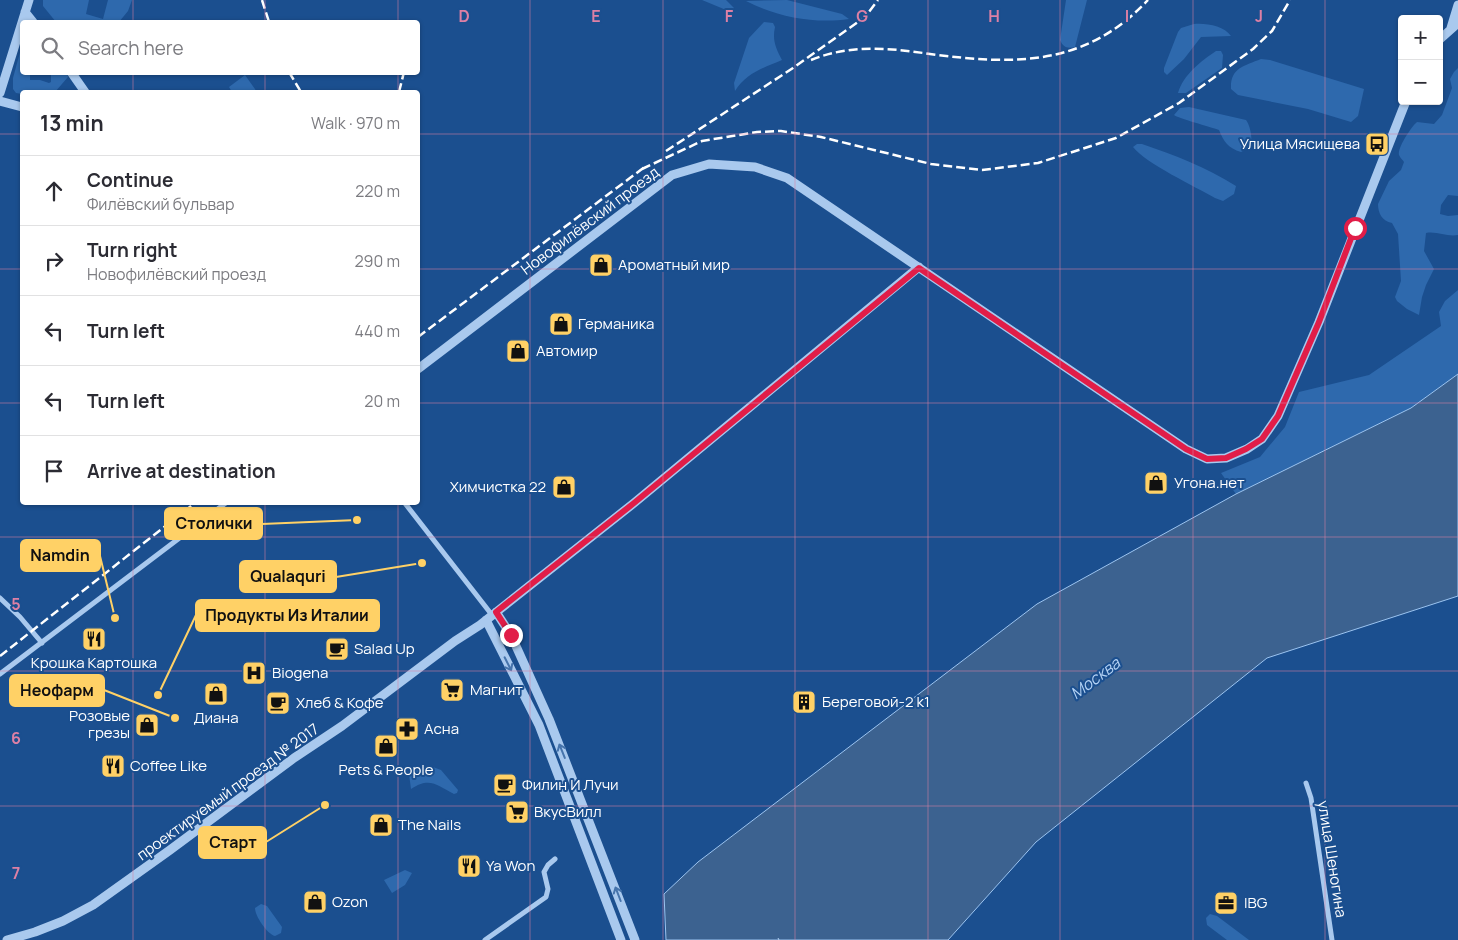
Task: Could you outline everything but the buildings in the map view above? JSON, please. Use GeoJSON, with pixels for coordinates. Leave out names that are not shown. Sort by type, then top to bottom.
{"type":"FeatureCollection","features":[{"type":"Feature","properties":{"kind":"street"},"geometry":{"type":"LineString","coordinates":[[23,20],[29,0]]}},
{"type":"Feature","properties":{"kind":"street"},"geometry":{"type":"LineString","coordinates":[[1443,36],[1454,26],[1458,5]]}},
{"type":"Feature","properties":{"kind":"street"},"geometry":{"type":"LineString","coordinates":[[25,12],[31,20]]}},
{"type":"Feature","properties":{"kind":"street"},"geometry":{"type":"LineString","coordinates":[[0,93],[20,28]]}},
{"type":"Feature","properties":{"kind":"street"},"geometry":{"type":"LineString","coordinates":[[73,75],[84,90]]}},
{"type":"Feature","properties":{"kind":"street"},"geometry":{"type":"LineString","coordinates":[[0,101],[20,106]]}},
{"type":"Feature","properties":{"kind":"street","name":"Новофилёвский проезд"},"geometry":{"type":"LineString","coordinates":[[420,367],[672,175],[709,164],[755,167],[787,178],[1186,449],[1207,459],[1226,458],[1262,439],[1278,416],[1319,322],[1404,105]]}},
{"type":"Feature","properties":{"kind":"street","name":"проектируемый проезд № 2017"},"geometry":{"type":"LineString","coordinates":[[8,940],[63,921],[100,900],[294,758],[342,726],[491,616],[634,503],[919,268]]}},
{"type":"Feature","properties":{"kind":"street"},"geometry":{"type":"LineString","coordinates":[[0,674],[223,505]]}},
{"type":"Feature","properties":{"kind":"street"},"geometry":{"type":"LineString","coordinates":[[406,505],[491,616],[511,635],[549,719],[635,940]]}},
{"type":"Feature","properties":{"kind":"street"},"geometry":{"type":"LineString","coordinates":[[0,598],[20,617],[42,643]]}},
{"type":"Feature","properties":{"kind":"street"},"geometry":{"type":"LineString","coordinates":[[491,616],[539,725],[621,940]]}},
{"type":"Feature","properties":{"kind":"street","name":"улица Шеногина"},"geometry":{"type":"LineString","coordinates":[[1306,783],[1311,798],[1332,940]]}},
{"type":"Feature","properties":{"kind":"street"},"geometry":{"type":"LineString","coordinates":[[485,940],[546,897],[548,890],[544,878],[544,870],[555,859]]}},
{"type":"Feature","properties":{"kind":"shaded area"},"geometry":{"type":"Polygon","coordinates":[[[43,0],[89,0],[86,14],[103,19],[108,0],[132,0],[128,11],[121,20],[54,20],[43,6],[43,0]]]}},
{"type":"Feature","properties":{"kind":"shaded area"},"geometry":{"type":"Polygon","coordinates":[[[702,0],[726,0],[734,8],[731,12],[702,0]]]}},
{"type":"Feature","properties":{"kind":"shaded area"},"geometry":{"type":"Polygon","coordinates":[[[787,0],[842,14],[849,19],[823,21],[796,18],[758,7],[746,1],[787,0]]]}},
{"type":"Feature","properties":{"kind":"shaded area"},"geometry":{"type":"Polygon","coordinates":[[[1066,0],[1087,0],[1075,47],[1072,48],[1066,47],[1060,40],[1066,0]]]}},
{"type":"Feature","properties":{"kind":"shaded area"},"geometry":{"type":"Polygon","coordinates":[[[764,22],[773,23],[775,27],[775,44],[782,60],[750,75],[735,91],[734,83],[749,38],[764,22]]]}},
{"type":"Feature","properties":{"kind":"shaded area"},"geometry":{"type":"Polygon","coordinates":[[[1194,24],[1215,26],[1231,36],[1201,37],[1184,59],[1167,75],[1164,72],[1164,68],[1178,32],[1181,28],[1194,24]]]}},
{"type":"Feature","properties":{"kind":"shaded area"},"geometry":{"type":"Polygon","coordinates":[[[1216,51],[1221,51],[1223,55],[1222,68],[1186,93],[1178,93],[1188,74],[1216,51]]]}},
{"type":"Feature","properties":{"kind":"shaded area"},"geometry":{"type":"Polygon","coordinates":[[[20,52],[20,75],[30,75],[30,80],[40,80],[49,83],[51,82],[51,75],[68,75],[68,77],[57,90],[20,90],[20,94],[16,93],[13,89],[13,78],[20,52]]]}},
{"type":"Feature","properties":{"kind":"shaded area"},"geometry":{"type":"Polygon","coordinates":[[[1261,59],[1270,60],[1364,89],[1358,116],[1351,122],[1308,109],[1238,95],[1231,89],[1233,76],[1239,69],[1261,59]]]}},
{"type":"Feature","properties":{"kind":"shaded area"},"geometry":{"type":"Polygon","coordinates":[[[1458,68],[1458,196],[1448,195],[1441,205],[1440,214],[1448,216],[1458,215],[1458,235],[1426,233],[1424,251],[1434,269],[1422,297],[1419,315],[1407,309],[1395,297],[1401,281],[1398,234],[1392,223],[1381,216],[1378,204],[1389,181],[1401,170],[1404,162],[1399,156],[1399,152],[1405,137],[1417,122],[1434,124],[1442,115],[1452,88],[1450,79],[1458,68]]]}},
{"type":"Feature","properties":{"kind":"shaded area"},"geometry":{"type":"Polygon","coordinates":[[[245,75],[256,90],[231,90],[229,87],[245,75]]]}},
{"type":"Feature","properties":{"kind":"shaded area"},"geometry":{"type":"Polygon","coordinates":[[[1189,107],[1246,120],[1251,133],[1250,144],[1241,152],[1233,149],[1227,144],[1219,130],[1174,115],[1180,108],[1189,107]]]}},
{"type":"Feature","properties":{"kind":"shaded area"},"geometry":{"type":"Polygon","coordinates":[[[1137,144],[1142,144],[1190,162],[1213,173],[1236,186],[1234,194],[1223,201],[1215,198],[1148,160],[1133,147],[1137,144]]]}},
{"type":"Feature","properties":{"kind":"shaded area"},"geometry":{"type":"Polygon","coordinates":[[[1458,290],[1458,374],[1411,408],[1236,494],[1221,473],[1260,457],[1285,427],[1299,392],[1369,375],[1441,326],[1439,312],[1445,301],[1458,290]]]}},
{"type":"Feature","properties":{"kind":"shaded area"},"geometry":{"type":"Polygon","coordinates":[[[430,766],[441,770],[458,790],[457,793],[454,794],[438,785],[429,783],[423,783],[411,789],[410,770],[430,766]]]}},
{"type":"Feature","properties":{"kind":"shaded area"},"geometry":{"type":"Polygon","coordinates":[[[405,870],[412,873],[405,885],[392,893],[384,880],[405,870]]]}},
{"type":"Feature","properties":{"kind":"shaded area"},"geometry":{"type":"Polygon","coordinates":[[[261,904],[267,906],[282,927],[281,933],[275,936],[272,935],[262,924],[255,908],[261,904]]]}},
{"type":"Feature","properties":{"kind":"shaded area"},"geometry":{"type":"Polygon","coordinates":[[[1210,914],[1217,916],[1249,940],[1227,940],[1207,925],[1206,918],[1210,914]]]}},
{"type":"Feature","properties":{"kind":"water","name":"Москва"},"geometry":{"type":"Polygon","coordinates":[[[1458,374],[1458,596],[1267,658],[1036,842],[948,940],[666,940],[664,894],[698,862],[1037,604],[1236,494],[1411,408],[1458,374]]]}},
{"type":"Feature","properties":{"kind":"railway"},"geometry":{"type":"LineString","coordinates":[[262,0],[268,20]]}},
{"type":"Feature","properties":{"kind":"railway"},"geometry":{"type":"LineString","coordinates":[[666,151],[793,68],[865,17],[878,0]]}},
{"type":"Feature","properties":{"kind":"railway"},"geometry":{"type":"LineString","coordinates":[[811,60],[840,51],[855,49],[900,50],[991,60],[1047,56],[1073,49],[1099,38],[1124,22],[1148,0]]}},
{"type":"Feature","properties":{"kind":"railway"},"geometry":{"type":"LineString","coordinates":[[642,169],[702,141],[757,132],[781,131],[821,137],[931,164],[982,170],[1038,163],[1116,138],[1179,103],[1253,49],[1272,31],[1290,0]]}},
{"type":"Feature","properties":{"kind":"railway"},"geometry":{"type":"LineString","coordinates":[[291,75],[300,90]]}},
{"type":"Feature","properties":{"kind":"railway"},"geometry":{"type":"LineString","coordinates":[[400,90],[403,75]]}},
{"type":"Feature","properties":{"kind":"railway"},"geometry":{"type":"LineString","coordinates":[[420,336],[646,166]]}},
{"type":"Feature","properties":{"kind":"railway"},"geometry":{"type":"LineString","coordinates":[[0,656],[192,505]]}},
{"type":"Feature","properties":{"kind":"place","name":"Улица Мясищева"},"geometry":{"type":"Point","coordinates":[1377,144]}},
{"type":"Feature","properties":{"kind":"place","name":"Ароматный мир"},"geometry":{"type":"Point","coordinates":[601,265]}},
{"type":"Feature","properties":{"kind":"place","name":"Германика"},"geometry":{"type":"Point","coordinates":[561,324]}},
{"type":"Feature","properties":{"kind":"place","name":"Автомир"},"geometry":{"type":"Point","coordinates":[518,351]}},
{"type":"Feature","properties":{"kind":"place","name":"Угона.нет"},"geometry":{"type":"Point","coordinates":[1156,483]}},
{"type":"Feature","properties":{"kind":"place","name":"Химчистка 22"},"geometry":{"type":"Point","coordinates":[564,487]}},
{"type":"Feature","properties":{"kind":"place","name":"Столички"},"geometry":{"type":"Point","coordinates":[357,520]}},
{"type":"Feature","properties":{"kind":"place","name":"Qualaquri"},"geometry":{"type":"Point","coordinates":[422,563]}},
{"type":"Feature","properties":{"kind":"place","name":"Namdin"},"geometry":{"type":"Point","coordinates":[115,618]}},
{"type":"Feature","properties":{"kind":"place","name":"Крошка Картошка"},"geometry":{"type":"Point","coordinates":[94,639]}},
{"type":"Feature","properties":{"kind":"place","name":"Salad Up"},"geometry":{"type":"Point","coordinates":[337,649]}},
{"type":"Feature","properties":{"kind":"place","name":"Biogena"},"geometry":{"type":"Point","coordinates":[254,673]}},
{"type":"Feature","properties":{"kind":"place","name":"Магнит"},"geometry":{"type":"Point","coordinates":[452,690]}},
{"type":"Feature","properties":{"kind":"place","name":"Диана"},"geometry":{"type":"Point","coordinates":[216,694]}},
{"type":"Feature","properties":{"kind":"place","name":"Продукты Из Италии"},"geometry":{"type":"Point","coordinates":[158,695]}},
{"type":"Feature","properties":{"kind":"place","name":"Береговой-2 k1"},"geometry":{"type":"Point","coordinates":[804,702]}},
{"type":"Feature","properties":{"kind":"place","name":"Хлеб & Кофе"},"geometry":{"type":"Point","coordinates":[278,703]}},
{"type":"Feature","properties":{"kind":"place","name":"Неофарм"},"geometry":{"type":"Point","coordinates":[175,718]}},
{"type":"Feature","properties":{"kind":"place","name":"Розовые грезы"},"geometry":{"type":"Point","coordinates":[147,725]}},
{"type":"Feature","properties":{"kind":"place","name":"Асна"},"geometry":{"type":"Point","coordinates":[407,729]}},
{"type":"Feature","properties":{"kind":"place","name":"Pets & People"},"geometry":{"type":"Point","coordinates":[386,746]}},
{"type":"Feature","properties":{"kind":"place","name":"Coffee Like"},"geometry":{"type":"Point","coordinates":[113,766]}},
{"type":"Feature","properties":{"kind":"place","name":"Филин И Лучи"},"geometry":{"type":"Point","coordinates":[505,785]}},
{"type":"Feature","properties":{"kind":"place","name":"Старт"},"geometry":{"type":"Point","coordinates":[325,805]}},
{"type":"Feature","properties":{"kind":"place","name":"ВкусВилл"},"geometry":{"type":"Point","coordinates":[517,812]}},
{"type":"Feature","properties":{"kind":"place","name":"The Nails"},"geometry":{"type":"Point","coordinates":[381,825]}},
{"type":"Feature","properties":{"kind":"place","name":"Ya Won"},"geometry":{"type":"Point","coordinates":[469,866]}},
{"type":"Feature","properties":{"kind":"place","name":"Ozon"},"geometry":{"type":"Point","coordinates":[315,902]}},
{"type":"Feature","properties":{"kind":"place","name":"IBG"},"geometry":{"type":"Point","coordinates":[1226,903]}},
{"type":"Feature","properties":{"kind":"route"},"geometry":{"type":"LineString","coordinates":[[511,635],[496,612],[634,503],[919,268],[1186,449],[1207,459],[1226,458],[1262,439],[1278,416],[1319,322],[1355,228]]}}]}
